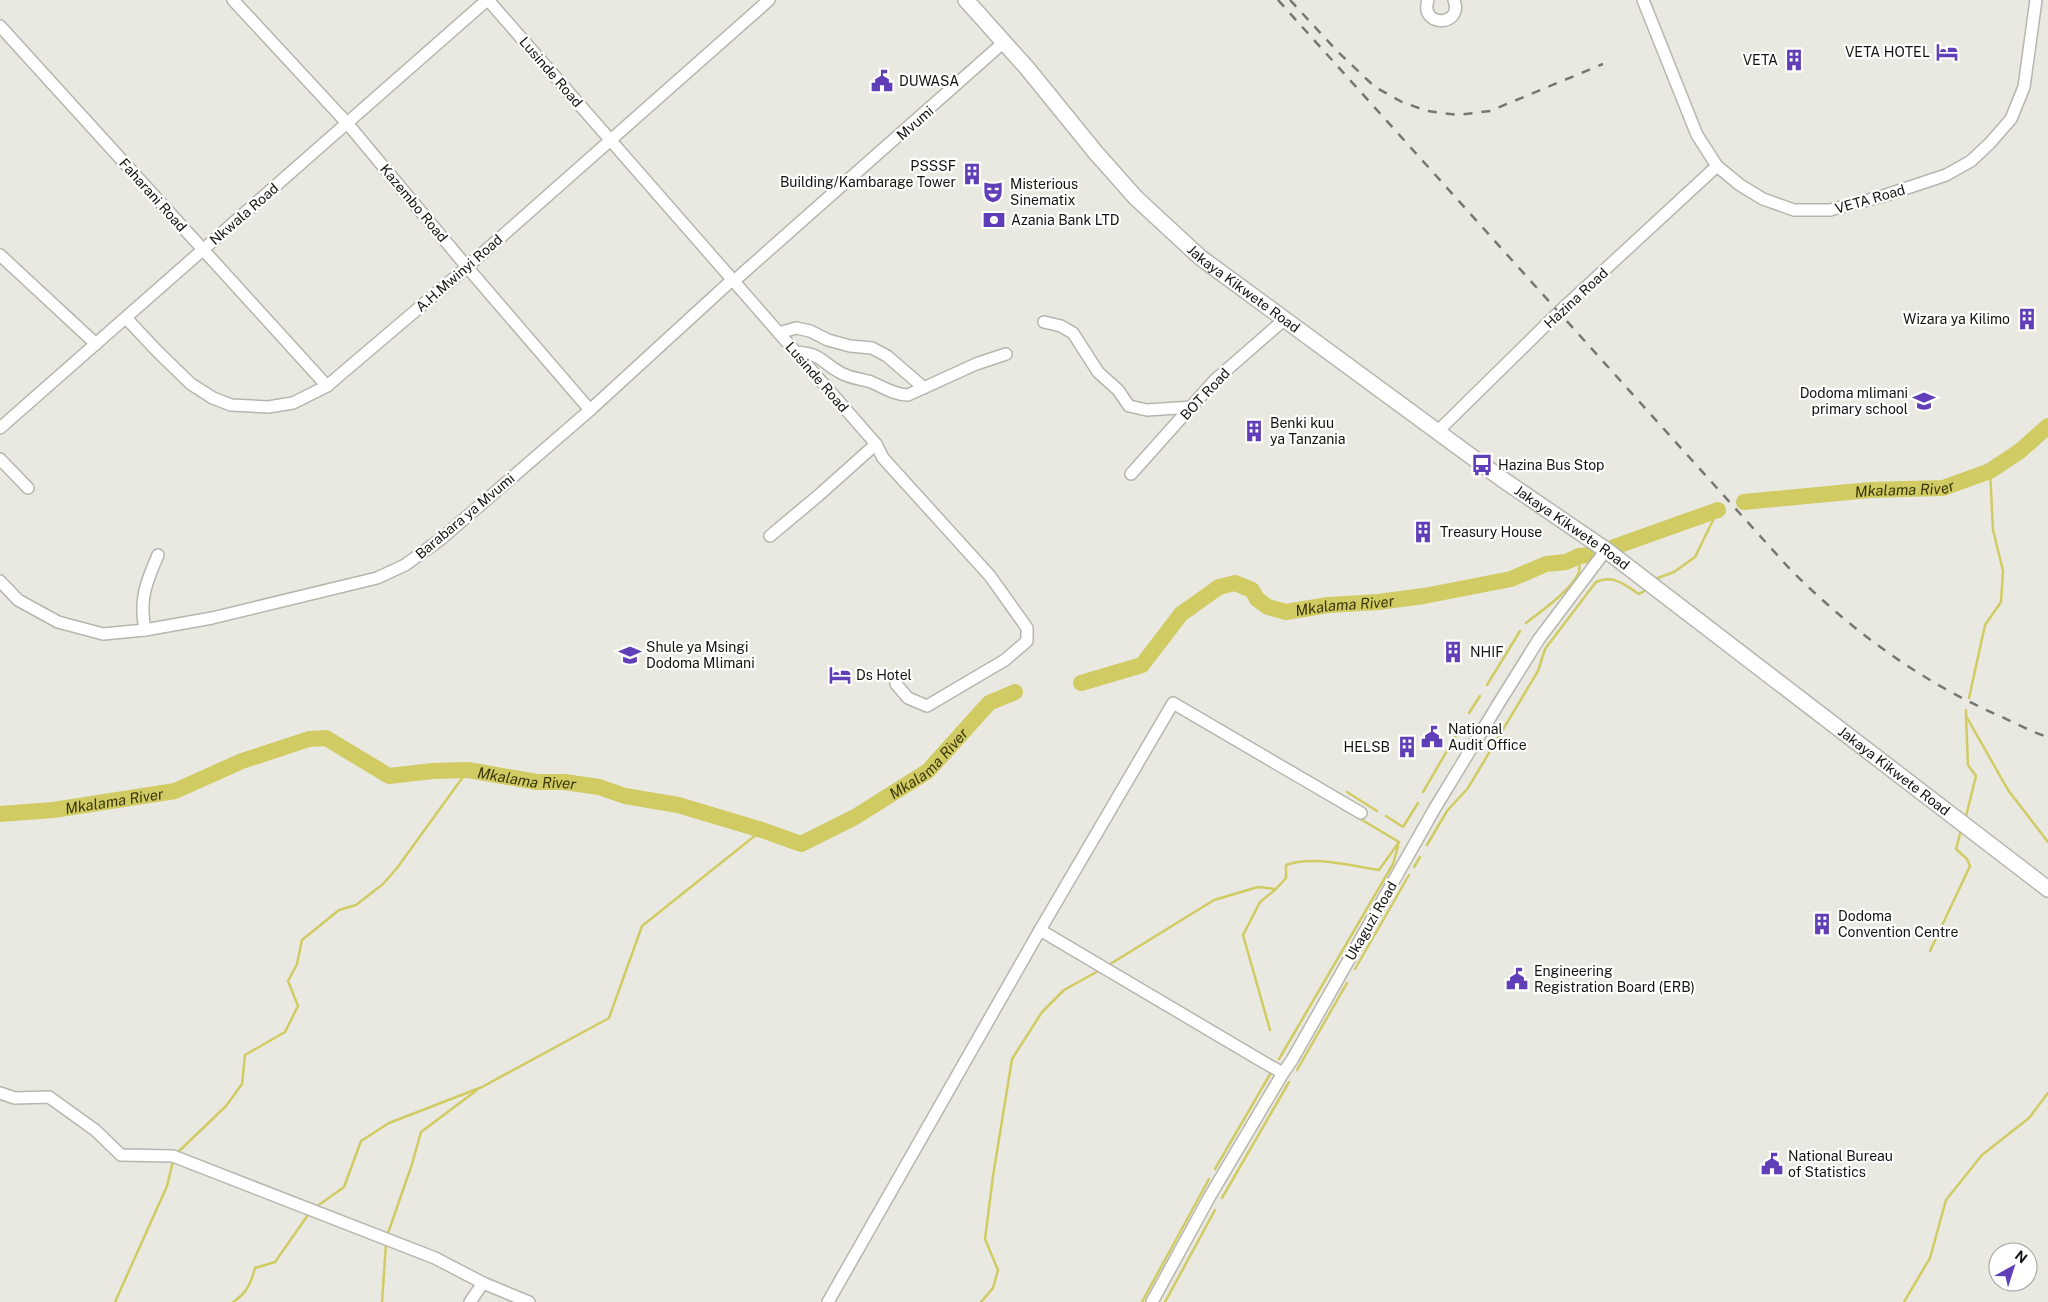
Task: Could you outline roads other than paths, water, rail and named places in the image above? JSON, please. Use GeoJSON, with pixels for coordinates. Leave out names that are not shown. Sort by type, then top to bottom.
{"type":"FeatureCollection","features":[{"type":"Feature","properties":{"kind":"main road","name":"Jakaya Kikwete Road"},"geometry":{"type":"LineString","coordinates":[[966,0],[1136,198],[1201,258],[1437,432],[1606,550],[2048,889]]}},
{"type":"Feature","properties":{"kind":"street","name":"Kazembo Road"},"geometry":{"type":"LineString","coordinates":[[233,0],[347,123],[590,410]]}},
{"type":"Feature","properties":{"kind":"street","name":"Nkwala Road"},"geometry":{"type":"LineString","coordinates":[[0,428],[488,0]]}},
{"type":"Feature","properties":{"kind":"street","name":"Lusinde Road"},"geometry":{"type":"LineString","coordinates":[[488,0],[876,444],[883,458],[990,576],[1027,628],[1027,641],[1005,660],[927,706],[908,698],[896,684]]}},
{"type":"Feature","properties":{"kind":"street","name":"A.H.Mwinyi Road"},"geometry":{"type":"LineString","coordinates":[[126,318],[191,384],[213,398],[231,405],[268,407],[293,403],[327,386],[467,267],[769,0]]}},
{"type":"Feature","properties":{"kind":"street"},"geometry":{"type":"LineString","coordinates":[[1428,0],[1427,6],[1430,16],[1433,19],[1443,21],[1448,20],[1455,12],[1454,0]]}},
{"type":"Feature","properties":{"kind":"street","name":"VETA Road"},"geometry":{"type":"LineString","coordinates":[[1643,0],[1697,135],[1717,166],[1740,185],[1763,199],[1794,210],[1830,210],[1883,196],[1946,175],[1971,161],[2011,119],[2024,87],[2036,0]]}},
{"type":"Feature","properties":{"kind":"street","name":"Faharani Road"},"geometry":{"type":"LineString","coordinates":[[0,26],[327,386]]}},
{"type":"Feature","properties":{"kind":"street","name":"Mvumi"},"geometry":{"type":"LineString","coordinates":[[733,281],[1004,42]]}},
{"type":"Feature","properties":{"kind":"street","name":"Hazina Road"},"geometry":{"type":"LineString","coordinates":[[1437,432],[1559,312],[1717,166]]}},
{"type":"Feature","properties":{"kind":"street"},"geometry":{"type":"LineString","coordinates":[[0,255],[96,344]]}},
{"type":"Feature","properties":{"kind":"street","name":"Barabara ya Mvumi"},"geometry":{"type":"LineString","coordinates":[[0,581],[18,600],[58,622],[103,634],[145,630],[212,618],[377,578],[405,565],[441,539],[590,410],[733,281]]}},
{"type":"Feature","properties":{"kind":"street","name":"BOT Road"},"geometry":{"type":"LineString","coordinates":[[1132,474],[1216,380],[1285,319]]}},
{"type":"Feature","properties":{"kind":"street"},"geometry":{"type":"LineString","coordinates":[[1044,322],[1061,326],[1073,333],[1098,372],[1118,390],[1129,406],[1147,410],[1193,407]]}},
{"type":"Feature","properties":{"kind":"street"},"geometry":{"type":"LineString","coordinates":[[779,333],[796,328],[810,331],[828,340],[850,346],[872,348],[887,356],[924,388]]}},
{"type":"Feature","properties":{"kind":"street"},"geometry":{"type":"LineString","coordinates":[[795,352],[812,353],[839,372],[871,382],[902,395],[908,395],[976,364],[1006,354]]}},
{"type":"Feature","properties":{"kind":"street"},"geometry":{"type":"LineString","coordinates":[[770,536],[876,444]]}},
{"type":"Feature","properties":{"kind":"street"},"geometry":{"type":"LineString","coordinates":[[0,459],[28,488]]}},
{"type":"Feature","properties":{"kind":"street","name":"Ukaguzi Road"},"geometry":{"type":"LineString","coordinates":[[1152,1302],[1435,808],[1539,639],[1606,550]]}},
{"type":"Feature","properties":{"kind":"street"},"geometry":{"type":"LineString","coordinates":[[145,630],[141,611],[143,597],[146,582],[158,555]]}},
{"type":"Feature","properties":{"kind":"street"},"geometry":{"type":"LineString","coordinates":[[828,1302],[1040,930],[1173,703],[1362,813]]}},
{"type":"Feature","properties":{"kind":"street"},"geometry":{"type":"LineString","coordinates":[[1040,930],[1265,1064],[1283,1072]]}},
{"type":"Feature","properties":{"kind":"street"},"geometry":{"type":"LineString","coordinates":[[0,1093],[15,1098],[50,1097],[94,1130],[121,1155],[174,1156],[435,1258],[483,1283],[529,1302]]}},
{"type":"Feature","properties":{"kind":"street"},"geometry":{"type":"LineString","coordinates":[[470,1302],[483,1283]]}},
{"type":"Feature","properties":{"kind":"waterway","name":"Mkalama River"},"geometry":{"type":"LineString","coordinates":[[1744,502],[1870,490],[1943,488],[1990,471],[2020,451],[2048,426]]}},
{"type":"Feature","properties":{"kind":"waterway"},"geometry":{"type":"LineString","coordinates":[[1969,698],[1985,625],[2001,602],[2003,571],[1993,530],[1990,471]]}},
{"type":"Feature","properties":{"kind":"waterway"},"geometry":{"type":"LineString","coordinates":[[1655,579],[1674,572],[1695,557],[1718,510]]}},
{"type":"Feature","properties":{"kind":"waterway","name":"Mkalama River"},"geometry":{"type":"LineString","coordinates":[[1614,547],[1718,510]]}},
{"type":"Feature","properties":{"kind":"waterway","name":"Mkalama River"},"geometry":{"type":"LineString","coordinates":[[1081,683],[1142,665],[1181,614],[1219,587],[1235,583],[1252,590],[1257,599],[1268,607],[1286,612],[1328,605],[1378,602],[1424,596],[1511,579],[1546,564],[1566,562],[1579,556],[1590,555]]}},
{"type":"Feature","properties":{"kind":"waterway"},"geometry":{"type":"LineString","coordinates":[[1526,623],[1556,600],[1576,579],[1579,572],[1579,556]]}},
{"type":"Feature","properties":{"kind":"waterway"},"geometry":{"type":"LineString","coordinates":[[1427,845],[1447,811],[1468,788],[1538,671],[1545,649],[1596,582],[1608,579],[1624,584],[1639,594],[1644,591]]}},
{"type":"Feature","properties":{"kind":"waterway"},"geometry":{"type":"LineString","coordinates":[[1487,685],[1520,631]]}},
{"type":"Feature","properties":{"kind":"waterway","name":"Mkalama River"},"geometry":{"type":"LineString","coordinates":[[0,814],[53,810],[175,791],[242,761],[309,739],[326,738],[389,776],[433,771],[468,770],[537,782],[564,782],[599,787],[625,796],[678,805],[762,830],[801,844],[855,817],[928,771],[989,703],[1015,692]]}},
{"type":"Feature","properties":{"kind":"waterway"},"geometry":{"type":"LineString","coordinates":[[1469,713],[1480,696]]}},
{"type":"Feature","properties":{"kind":"waterway"},"geometry":{"type":"LineString","coordinates":[[1966,710],[1966,716],[2008,790],[2048,842]]}},
{"type":"Feature","properties":{"kind":"waterway"},"geometry":{"type":"LineString","coordinates":[[1966,717],[1968,765],[1976,776],[1966,816]]}},
{"type":"Feature","properties":{"kind":"waterway"},"geometry":{"type":"LineString","coordinates":[[1423,792],[1462,725]]}},
{"type":"Feature","properties":{"kind":"waterway"},"geometry":{"type":"LineString","coordinates":[[176,1154],[226,1106],[242,1084],[245,1055],[285,1032],[298,1006],[288,981],[297,964],[302,940],[339,910],[356,905],[383,884],[397,868],[468,770]]}},
{"type":"Feature","properties":{"kind":"waterway"},"geometry":{"type":"LineString","coordinates":[[1347,792],[1377,811]]}},
{"type":"Feature","properties":{"kind":"waterway"},"geometry":{"type":"LineString","coordinates":[[1386,816],[1403,827],[1418,803]]}},
{"type":"Feature","properties":{"kind":"waterway"},"geometry":{"type":"LineString","coordinates":[[1357,817],[1399,842]]}},
{"type":"Feature","properties":{"kind":"waterway"},"geometry":{"type":"LineString","coordinates":[[316,1207],[344,1187],[361,1141],[389,1123],[482,1087],[609,1018],[642,926],[762,830]]}},
{"type":"Feature","properties":{"kind":"waterway"},"geometry":{"type":"LineString","coordinates":[[1930,951],[1970,866],[1967,859],[1956,849],[1961,830]]}},
{"type":"Feature","properties":{"kind":"waterway"},"geometry":{"type":"LineString","coordinates":[[1107,966],[1214,900],[1258,887],[1276,889],[1286,878],[1286,865],[1296,862],[1320,861],[1379,870],[1399,842]]}},
{"type":"Feature","properties":{"kind":"waterway"},"geometry":{"type":"LineString","coordinates":[[1279,1059],[1393,864],[1398,846]]}},
{"type":"Feature","properties":{"kind":"waterway"},"geometry":{"type":"LineString","coordinates":[[1414,867],[1420,857]]}},
{"type":"Feature","properties":{"kind":"waterway"},"geometry":{"type":"LineString","coordinates":[[1355,969],[1409,875]]}},
{"type":"Feature","properties":{"kind":"waterway"},"geometry":{"type":"LineString","coordinates":[[1270,1030],[1243,935],[1260,902],[1276,889]]}},
{"type":"Feature","properties":{"kind":"waterway"},"geometry":{"type":"LineString","coordinates":[[981,1302],[993,1288],[998,1270],[985,1239],[1012,1059],[1042,1012],[1064,990],[1100,970]]}},
{"type":"Feature","properties":{"kind":"waterway"},"geometry":{"type":"LineString","coordinates":[[1297,1070],[1347,983]]}},
{"type":"Feature","properties":{"kind":"waterway"},"geometry":{"type":"LineString","coordinates":[[1215,1169],[1272,1071]]}},
{"type":"Feature","properties":{"kind":"waterway"},"geometry":{"type":"LineString","coordinates":[[1222,1198],[1289,1082]]}},
{"type":"Feature","properties":{"kind":"waterway"},"geometry":{"type":"LineString","coordinates":[[387,1236],[421,1132],[477,1090]]}},
{"type":"Feature","properties":{"kind":"waterway"},"geometry":{"type":"LineString","coordinates":[[1904,1302],[1930,1258],[1946,1200],[1982,1155],[2029,1118],[2048,1093]]}},
{"type":"Feature","properties":{"kind":"waterway"},"geometry":{"type":"LineString","coordinates":[[115,1302],[167,1186],[173,1161]]}},
{"type":"Feature","properties":{"kind":"waterway"},"geometry":{"type":"LineString","coordinates":[[1142,1302],[1209,1179]]}},
{"type":"Feature","properties":{"kind":"waterway"},"geometry":{"type":"LineString","coordinates":[[1165,1302],[1215,1210]]}},
{"type":"Feature","properties":{"kind":"waterway"},"geometry":{"type":"LineString","coordinates":[[233,1302],[248,1287],[255,1268],[275,1262],[310,1212]]}},
{"type":"Feature","properties":{"kind":"waterway"},"geometry":{"type":"LineString","coordinates":[[382,1302],[386,1244]]}},
{"type":"Feature","properties":{"kind":"railway"},"geometry":{"type":"LineString","coordinates":[[1278,0],[1788,567],[1812,590],[1862,633],[1915,671],[1972,703],[2048,737]]}},
{"type":"Feature","properties":{"kind":"railway"},"geometry":{"type":"LineString","coordinates":[[1290,0],[1338,52],[1375,87],[1402,102],[1427,111],[1458,115],[1490,111],[1603,64]]}},
{"type":"Feature","properties":{"kind":"place","name":"VETA HOTEL"},"geometry":{"type":"Point","coordinates":[1947,52]}},
{"type":"Feature","properties":{"kind":"place","name":"VETA"},"geometry":{"type":"Point","coordinates":[1794,60]}},
{"type":"Feature","properties":{"kind":"place","name":"DUWASA"},"geometry":{"type":"Point","coordinates":[882,81]}},
{"type":"Feature","properties":{"kind":"place","name":"PSSSF Building/Kambarage Tower"},"geometry":{"type":"Point","coordinates":[972,174]}},
{"type":"Feature","properties":{"kind":"place","name":"Misterious Sinematix"},"geometry":{"type":"Point","coordinates":[993,192]}},
{"type":"Feature","properties":{"kind":"place","name":"Azania Bank LTD"},"geometry":{"type":"Point","coordinates":[994,220]}},
{"type":"Feature","properties":{"kind":"place","name":"Wizara ya Kilimo"},"geometry":{"type":"Point","coordinates":[2027,319]}},
{"type":"Feature","properties":{"kind":"place","name":"Dodoma mlimani primary school"},"geometry":{"type":"Point","coordinates":[1924,401]}},
{"type":"Feature","properties":{"kind":"place","name":"Benki kuu ya Tanzania"},"geometry":{"type":"Point","coordinates":[1254,431]}},
{"type":"Feature","properties":{"kind":"place","name":"Hazina Bus Stop"},"geometry":{"type":"Point","coordinates":[1482,465]}},
{"type":"Feature","properties":{"kind":"place","name":"Treasury House"},"geometry":{"type":"Point","coordinates":[1423,532]}},
{"type":"Feature","properties":{"kind":"place","name":"NHIF"},"geometry":{"type":"Point","coordinates":[1453,652]}},
{"type":"Feature","properties":{"kind":"place","name":"Shule ya Msingi Dodoma Mlimani"},"geometry":{"type":"Point","coordinates":[630,655]}},
{"type":"Feature","properties":{"kind":"place","name":"Ds Hotel"},"geometry":{"type":"Point","coordinates":[840,675]}},
{"type":"Feature","properties":{"kind":"place","name":"National Audit Office"},"geometry":{"type":"Point","coordinates":[1432,737]}},
{"type":"Feature","properties":{"kind":"place","name":"HELSB"},"geometry":{"type":"Point","coordinates":[1407,747]}},
{"type":"Feature","properties":{"kind":"place","name":"Dodoma Convention Centre"},"geometry":{"type":"Point","coordinates":[1822,924]}},
{"type":"Feature","properties":{"kind":"place","name":"Engineering Registration Board (ERB)"},"geometry":{"type":"Point","coordinates":[1517,979]}},
{"type":"Feature","properties":{"kind":"place","name":"National Bureau of Statistics"},"geometry":{"type":"Point","coordinates":[1772,1164]}}]}
